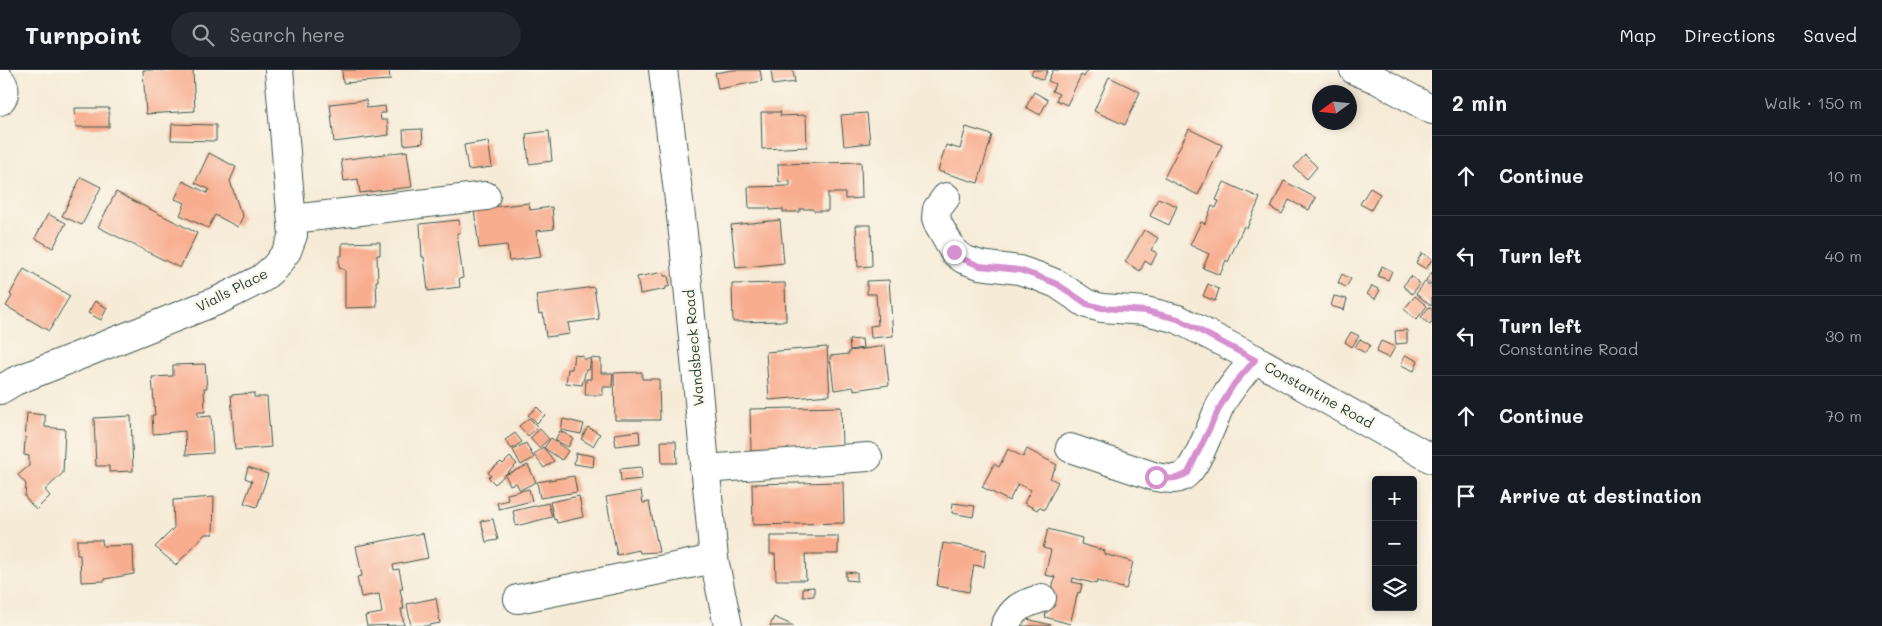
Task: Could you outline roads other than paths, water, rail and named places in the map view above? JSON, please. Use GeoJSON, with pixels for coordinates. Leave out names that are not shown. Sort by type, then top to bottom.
{"type":"FeatureCollection","features":[{"type":"Feature","properties":{"kind":"street","name":"Vialls Place"},"geometry":{"type":"LineString","coordinates":[[0,390],[15,381],[219,300],[260,278],[275,267],[287,251],[293,235],[279,70]]}},
{"type":"Feature","properties":{"kind":"street","name":"Wandsbeck Road"},"geometry":{"type":"LineString","coordinates":[[663,70],[683,233],[714,559],[728,626]]}},
{"type":"Feature","properties":{"kind":"street"},"geometry":{"type":"LineString","coordinates":[[1354,70],[1376,79],[1432,110]]}},
{"type":"Feature","properties":{"kind":"street"},"geometry":{"type":"LineString","coordinates":[[0,80],[4,88],[4,95],[0,101]]}},
{"type":"Feature","properties":{"kind":"street"},"geometry":{"type":"LineString","coordinates":[[293,219],[486,196]]}},
{"type":"Feature","properties":{"kind":"street","name":"Constantine Road"},"geometry":{"type":"LineString","coordinates":[[946,197],[937,209],[936,218],[954,252],[963,259],[980,266],[1019,270],[1037,276],[1057,284],[1087,304],[1102,308],[1146,311],[1178,319],[1432,459]]}},
{"type":"Feature","properties":{"kind":"street"},"geometry":{"type":"LineString","coordinates":[[1070,448],[1156,477],[1170,480],[1181,477],[1188,473],[1194,464],[1229,391],[1255,360]]}},
{"type":"Feature","properties":{"kind":"street"},"geometry":{"type":"LineString","coordinates":[[704,469],[868,457]]}},
{"type":"Feature","properties":{"kind":"street"},"geometry":{"type":"LineString","coordinates":[[518,599],[714,559]]}},
{"type":"Feature","properties":{"kind":"street"},"geometry":{"type":"LineString","coordinates":[[1005,626],[1015,608],[1042,598]]}}]}
